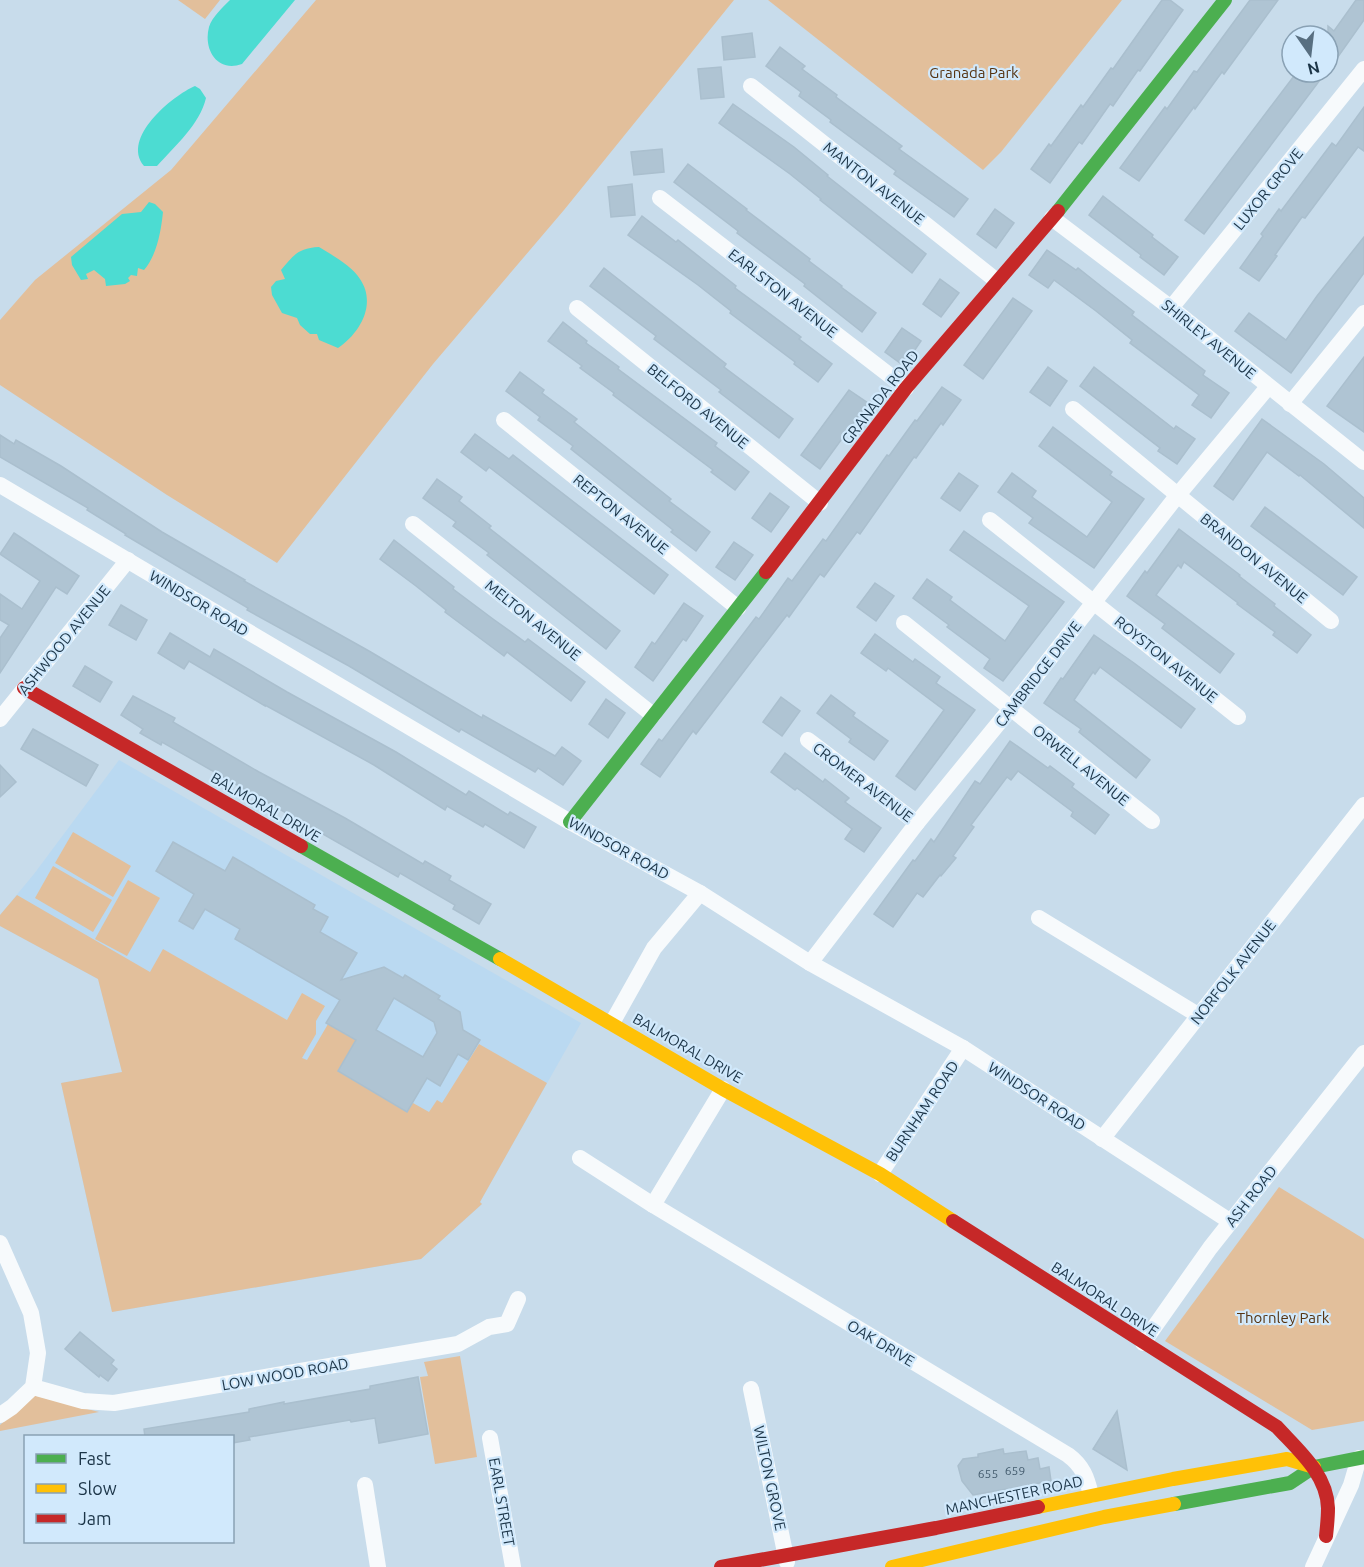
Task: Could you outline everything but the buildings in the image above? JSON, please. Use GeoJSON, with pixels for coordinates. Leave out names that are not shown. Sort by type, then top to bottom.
{"type":"FeatureCollection","features":[{"type":"Feature","properties":{"kind":"main road","name":"GRANADA ROAD"},"geometry":{"type":"LineString","coordinates":[[570,822],[820,503],[906,388],[1052,218],[1225,0]]}},
{"type":"Feature","properties":{"kind":"main road","name":"BALMORAL DRIVE"},"geometry":{"type":"LineString","coordinates":[[24,688],[612,1023],[723,1089],[880,1174],[1277,1427],[1314,1467]]}},
{"type":"Feature","properties":{"kind":"main road","name":"MANCHESTER ROAD"},"geometry":{"type":"LineString","coordinates":[[892,1567],[1104,1517],[1290,1483],[1314,1467],[1361,1458]]}},
{"type":"Feature","properties":{"kind":"main road","name":"MANCHESTER ROAD"},"geometry":{"type":"LineString","coordinates":[[721,1567],[787,1561],[1090,1496],[1287,1459],[1314,1467]]}},
{"type":"Feature","properties":{"kind":"main road"},"geometry":{"type":"LineString","coordinates":[[1314,1467],[1323,1486],[1328,1506],[1326,1536]]}},
{"type":"Feature","properties":{"kind":"street","name":"LUXOR GROVE"},"geometry":{"type":"LineString","coordinates":[[1171,308],[1364,69]]}},
{"type":"Feature","properties":{"kind":"street","name":"MANTON AVENUE"},"geometry":{"type":"LineString","coordinates":[[751,86],[997,281]]}},
{"type":"Feature","properties":{"kind":"street","name":"EARLSTON AVENUE"},"geometry":{"type":"LineString","coordinates":[[660,198],[906,388]]}},
{"type":"Feature","properties":{"kind":"street","name":"SHIRLEY AVENUE"},"geometry":{"type":"LineString","coordinates":[[1052,218],[1171,308],[1364,462]]}},
{"type":"Feature","properties":{"kind":"street","name":"BELFORD AVENUE"},"geometry":{"type":"LineString","coordinates":[[577,308],[820,503]]}},
{"type":"Feature","properties":{"kind":"street"},"geometry":{"type":"LineString","coordinates":[[1290,404],[1364,313]]}},
{"type":"Feature","properties":{"kind":"street","name":"CAMBRIDGE DRIVE"},"geometry":{"type":"LineString","coordinates":[[810,963],[917,823],[1011,708],[1177,496],[1268,387]]}},
{"type":"Feature","properties":{"kind":"street","name":"BRANDON AVENUE"},"geometry":{"type":"LineString","coordinates":[[1073,409],[1331,621]]}},
{"type":"Feature","properties":{"kind":"street","name":"REPTON AVENUE"},"geometry":{"type":"LineString","coordinates":[[504,420],[738,608]]}},
{"type":"Feature","properties":{"kind":"street","name":"WINDSOR ROAD"},"geometry":{"type":"LineString","coordinates":[[0,485],[570,822],[700,893],[810,963],[963,1048],[1231,1222]]}},
{"type":"Feature","properties":{"kind":"street","name":"ROYSTON AVENUE"},"geometry":{"type":"LineString","coordinates":[[990,520],[1238,717]]}},
{"type":"Feature","properties":{"kind":"street","name":"MELTON AVENUE"},"geometry":{"type":"LineString","coordinates":[[413,524],[652,715]]}},
{"type":"Feature","properties":{"kind":"street","name":"ASHWOOD AVENUE"},"geometry":{"type":"LineString","coordinates":[[0,719],[128,560]]}},
{"type":"Feature","properties":{"kind":"street","name":"ORWELL AVENUE"},"geometry":{"type":"LineString","coordinates":[[904,623],[1152,821]]}},
{"type":"Feature","properties":{"kind":"street","name":"CROMER AVENUE"},"geometry":{"type":"LineString","coordinates":[[808,740],[917,823]]}},
{"type":"Feature","properties":{"kind":"street","name":"NORFOLK AVENUE"},"geometry":{"type":"LineString","coordinates":[[1102,1139],[1364,805]]}},
{"type":"Feature","properties":{"kind":"street"},"geometry":{"type":"LineString","coordinates":[[612,1023],[654,948],[700,893]]}},
{"type":"Feature","properties":{"kind":"street"},"geometry":{"type":"LineString","coordinates":[[1039,918],[1198,1015]]}},
{"type":"Feature","properties":{"kind":"street","name":"BURNHAM ROAD"},"geometry":{"type":"LineString","coordinates":[[880,1174],[963,1048]]}},
{"type":"Feature","properties":{"kind":"street","name":"ASH ROAD"},"geometry":{"type":"LineString","coordinates":[[1143,1343],[1231,1222],[1364,1053]]}},
{"type":"Feature","properties":{"kind":"street"},"geometry":{"type":"LineString","coordinates":[[653,1205],[723,1089]]}},
{"type":"Feature","properties":{"kind":"street","name":"OAK DRIVE"},"geometry":{"type":"LineString","coordinates":[[580,1158],[653,1205],[1068,1455],[1079,1464],[1087,1478],[1090,1496]]}},
{"type":"Feature","properties":{"kind":"street"},"geometry":{"type":"LineString","coordinates":[[0,1243],[31,1313],[38,1353],[33,1387],[0,1415]]}},
{"type":"Feature","properties":{"kind":"street","name":"LOW WOOD ROAD"},"geometry":{"type":"LineString","coordinates":[[33,1387],[83,1401],[114,1403],[458,1344],[489,1327],[507,1324],[518,1299]]}},
{"type":"Feature","properties":{"kind":"street","name":"WILTON GROVE"},"geometry":{"type":"LineString","coordinates":[[751,1389],[787,1561]]}},
{"type":"Feature","properties":{"kind":"street","name":"EARL STREET"},"geometry":{"type":"LineString","coordinates":[[490,1438],[513,1567]]}},
{"type":"Feature","properties":{"kind":"street"},"geometry":{"type":"LineString","coordinates":[[1313,1567],[1361,1458]]}},
{"type":"Feature","properties":{"kind":"street"},"geometry":{"type":"LineString","coordinates":[[365,1485],[378,1567]]}},
{"type":"Feature","properties":{"kind":"shaded area"},"geometry":{"type":"Polygon","coordinates":[[[230,0],[295,0],[242,64],[233,66],[219,62],[210,51],[208,43],[209,27],[218,12],[230,0]]]}},
{"type":"Feature","properties":{"kind":"shaded area"},"geometry":{"type":"Polygon","coordinates":[[[195,86],[206,98],[198,117],[157,166],[144,166],[139,155],[139,143],[144,131],[163,108],[195,86]]]}},
{"type":"Feature","properties":{"kind":"shaded area"},"geometry":{"type":"Polygon","coordinates":[[[149,202],[155,204],[163,212],[160,235],[144,270],[138,268],[137,276],[131,275],[128,278],[130,281],[125,284],[106,286],[105,279],[94,270],[86,274],[88,279],[81,280],[72,265],[71,257],[122,214],[141,212],[149,202]]]}},
{"type":"Feature","properties":{"kind":"shaded area"},"geometry":{"type":"Polygon","coordinates":[[[319,247],[356,274],[365,289],[367,298],[364,317],[359,326],[338,348],[319,340],[317,334],[310,334],[300,325],[297,318],[282,313],[272,295],[271,287],[276,281],[285,279],[281,270],[293,256],[306,249],[319,247]]]}},
{"type":"Feature","properties":{"kind":"shaded area"},"geometry":{"type":"Polygon","coordinates":[[[119,760],[581,1023],[480,1202],[482,1204],[421,1259],[112,1312],[61,1083],[122,1072],[98,979],[0,926],[0,915],[34,874],[119,760]]]}},
{"type":"Feature","properties":{"kind":"green space"},"geometry":{"type":"Polygon","coordinates":[[[178,0],[220,0],[205,19],[178,0]]]}},
{"type":"Feature","properties":{"kind":"green space"},"geometry":{"type":"Polygon","coordinates":[[[316,0],[734,0],[564,210],[433,364],[277,563],[167,495],[0,385],[0,320],[35,280],[171,170],[316,0]]]}},
{"type":"Feature","properties":{"kind":"green space","name":"Granada Park"},"geometry":{"type":"Polygon","coordinates":[[[768,0],[1122,0],[1001,152],[983,170],[768,0]]]}},
{"type":"Feature","properties":{"kind":"green space"},"geometry":{"type":"Polygon","coordinates":[[[73,832],[131,866],[113,897],[55,863],[73,832]]]}},
{"type":"Feature","properties":{"kind":"green space"},"geometry":{"type":"Polygon","coordinates":[[[53,866],[112,900],[93,932],[35,898],[53,866]]]}},
{"type":"Feature","properties":{"kind":"green space"},"geometry":{"type":"Polygon","coordinates":[[[128,880],[160,898],[127,956],[95,939],[128,880]]]}},
{"type":"Feature","properties":{"kind":"green space"},"geometry":{"type":"Polygon","coordinates":[[[17,895],[150,972],[163,949],[287,1020],[302,993],[325,1006],[316,1021],[316,1034],[302,1058],[307,1060],[328,1024],[356,1040],[338,1071],[407,1112],[413,1103],[429,1112],[437,1100],[442,1103],[479,1044],[547,1083],[480,1202],[482,1204],[421,1259],[112,1312],[61,1083],[122,1072],[98,979],[0,926],[0,915],[17,895]]]}},
{"type":"Feature","properties":{"kind":"green space","name":"Thornley Park"},"geometry":{"type":"Polygon","coordinates":[[[1279,1187],[1364,1239],[1364,1421],[1312,1430],[1165,1341],[1279,1187]]]}},
{"type":"Feature","properties":{"kind":"green space"},"geometry":{"type":"Polygon","coordinates":[[[460,1356],[477,1457],[435,1464],[420,1377],[428,1376],[424,1362],[460,1356]]]}},
{"type":"Feature","properties":{"kind":"green space"},"geometry":{"type":"Polygon","coordinates":[[[33,1395],[99,1412],[0,1431],[0,1425],[33,1395]]]}},
{"type":"Feature","properties":{"kind":"traffic: fast"},"geometry":{"type":"LineString","coordinates":[[1058,211],[1225,0]]}},
{"type":"Feature","properties":{"kind":"traffic: fast"},"geometry":{"type":"LineString","coordinates":[[570,822],[766,572]]}},
{"type":"Feature","properties":{"kind":"traffic: fast"},"geometry":{"type":"LineString","coordinates":[[301,846],[500,959]]}},
{"type":"Feature","properties":{"kind":"traffic: fast"},"geometry":{"type":"LineString","coordinates":[[1174,1504],[1290,1483],[1314,1467],[1364,1457]]}},
{"type":"Feature","properties":{"kind":"traffic: slow"},"geometry":{"type":"LineString","coordinates":[[500,959],[723,1089],[880,1174],[953,1221]]}},
{"type":"Feature","properties":{"kind":"traffic: slow"},"geometry":{"type":"LineString","coordinates":[[1038,1507],[1173,1479],[1287,1459],[1314,1467]]}},
{"type":"Feature","properties":{"kind":"traffic: slow"},"geometry":{"type":"LineString","coordinates":[[892,1567],[1104,1517],[1174,1504]]}},
{"type":"Feature","properties":{"kind":"traffic: jam"},"geometry":{"type":"LineString","coordinates":[[766,572],[906,388],[1058,211]]}},
{"type":"Feature","properties":{"kind":"traffic: jam"},"geometry":{"type":"LineString","coordinates":[[24,688],[301,846]]}},
{"type":"Feature","properties":{"kind":"traffic: jam"},"geometry":{"type":"LineString","coordinates":[[953,1221],[1277,1427],[1310,1463],[1323,1484],[1328,1508],[1326,1536]]}},
{"type":"Feature","properties":{"kind":"traffic: jam"},"geometry":{"type":"LineString","coordinates":[[721,1567],[1038,1507]]}}]}
